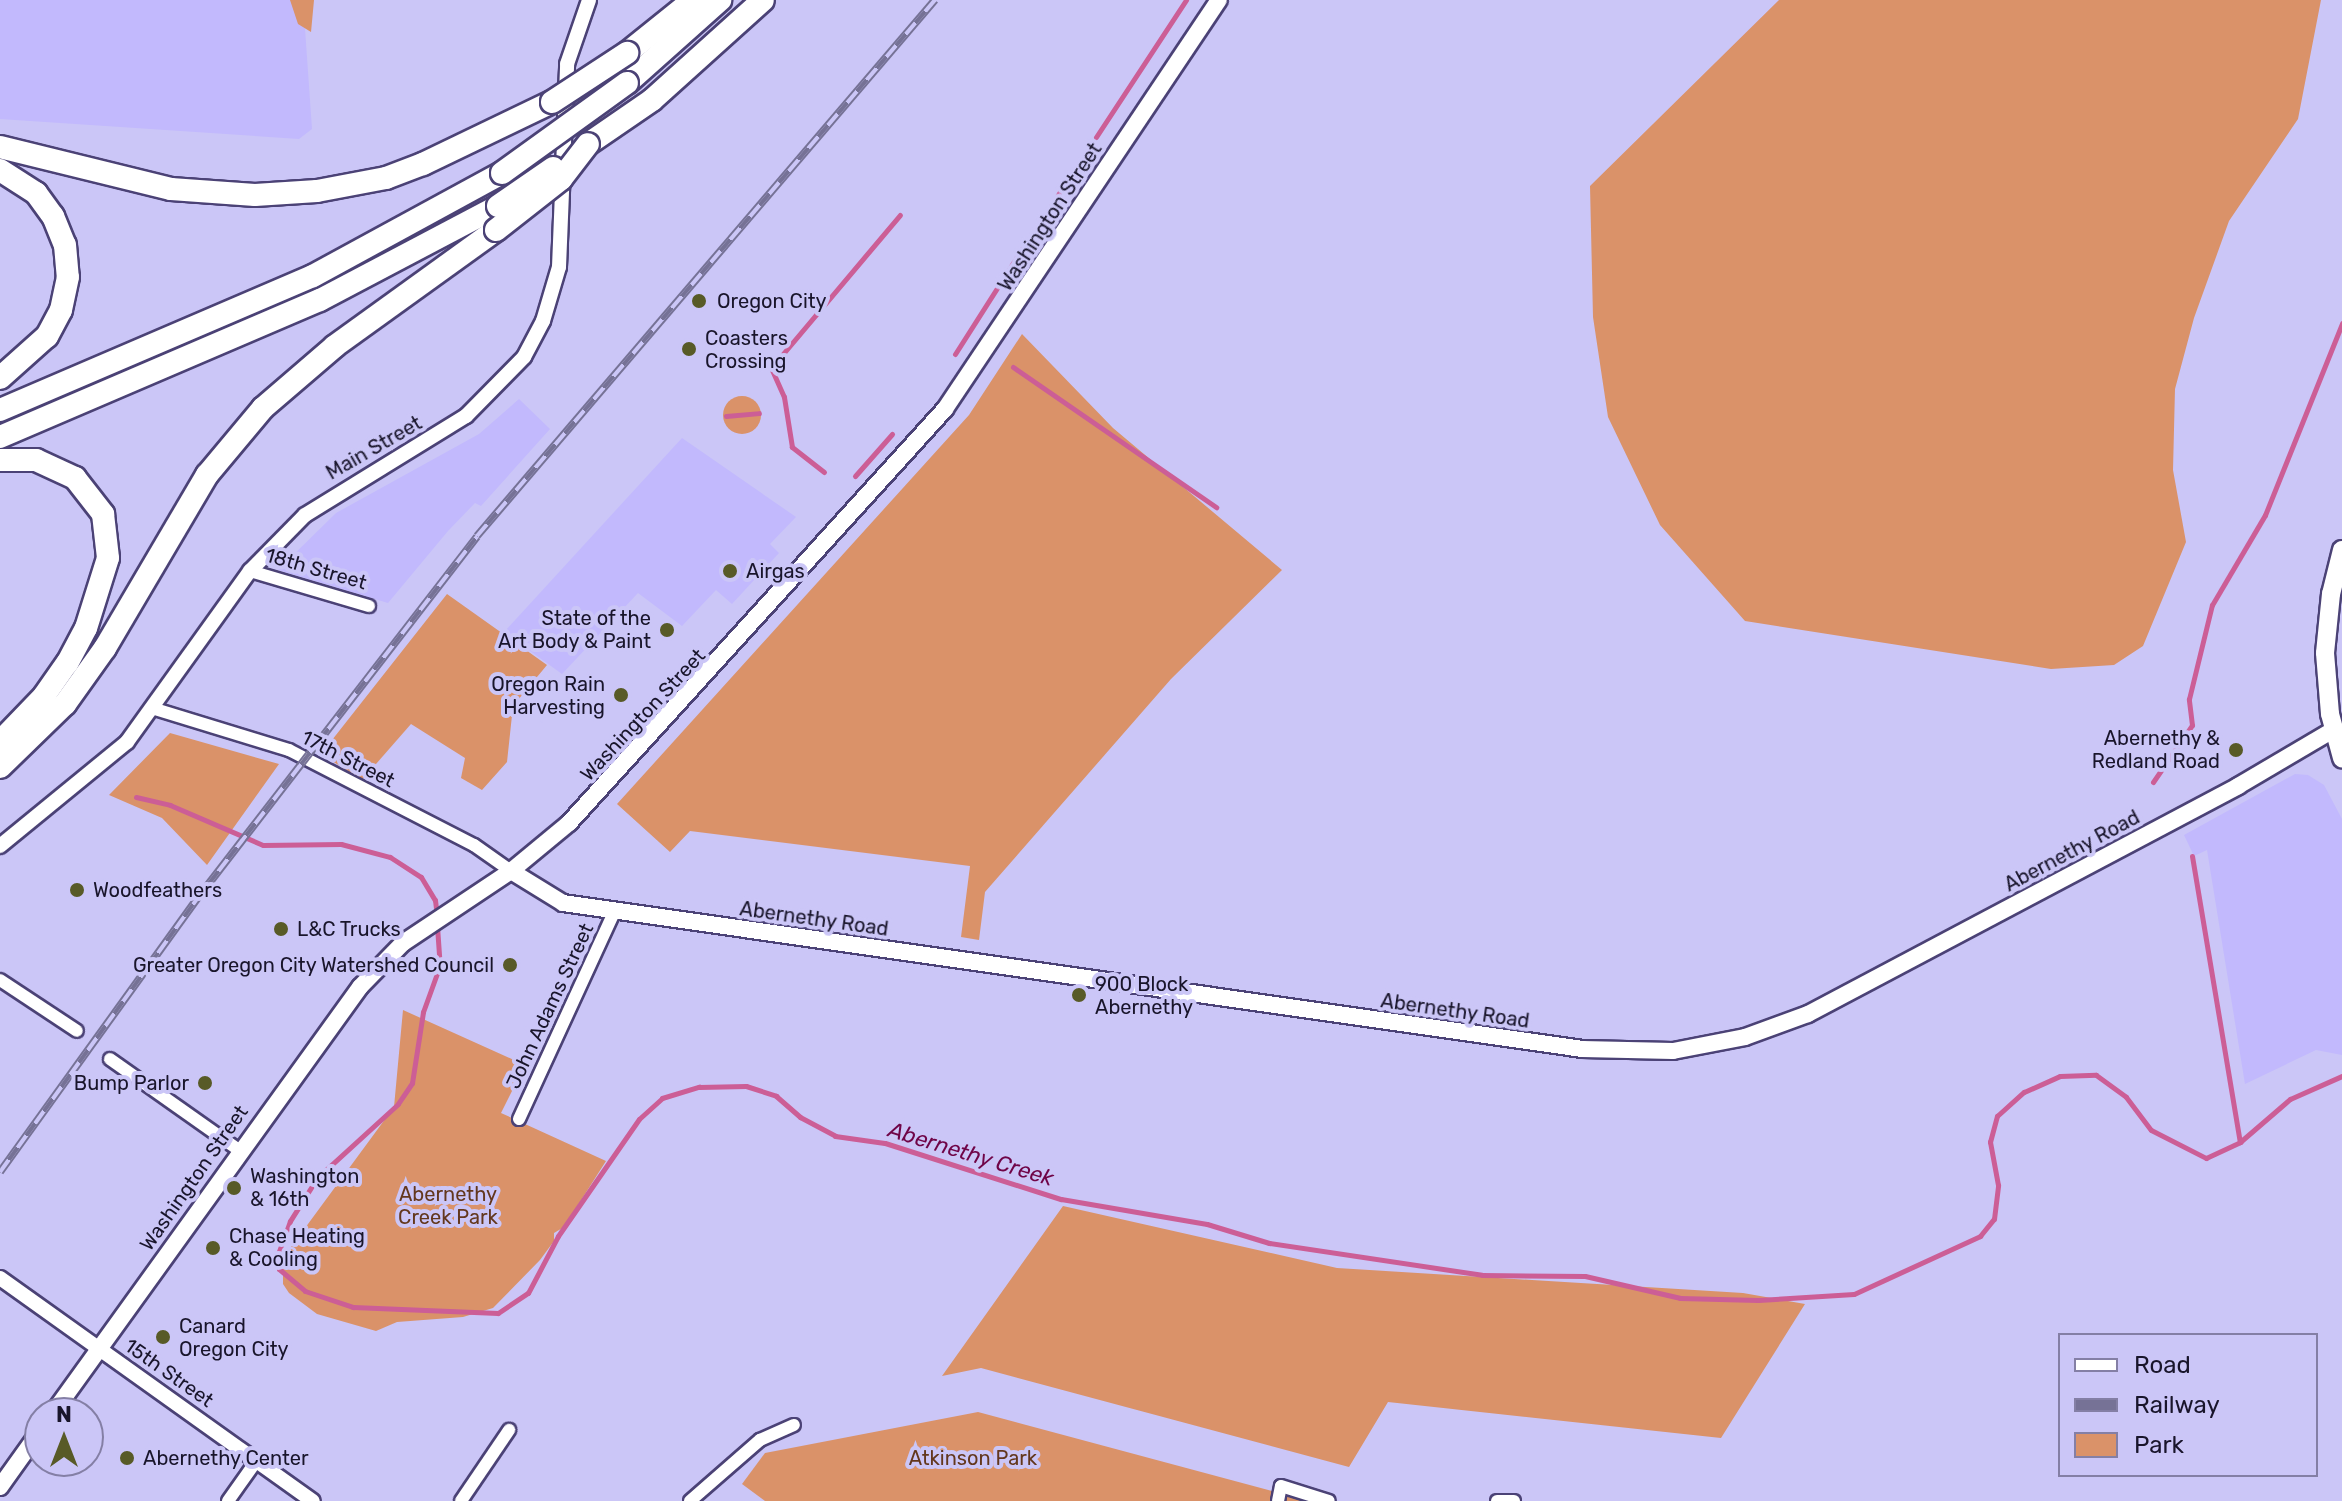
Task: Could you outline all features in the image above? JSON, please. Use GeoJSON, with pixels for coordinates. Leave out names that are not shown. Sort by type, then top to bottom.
{"type":"FeatureCollection","features":[{"type":"Feature","properties":{"kind":"highway"},"geometry":{"type":"LineString","coordinates":[[0,147],[138,184],[255,195],[317,191],[386,178],[506,127],[627,53],[693,0]]}},
{"type":"Feature","properties":{"kind":"highway"},"geometry":{"type":"LineString","coordinates":[[0,410],[301,282],[502,173],[627,83],[720,0]]}},
{"type":"Feature","properties":{"kind":"highway"},"geometry":{"type":"LineString","coordinates":[[0,437],[320,300],[498,206],[627,119],[763,0]]}},
{"type":"Feature","properties":{"kind":"highway"},"geometry":{"type":"LineString","coordinates":[[0,767],[65,704],[105,648],[200,486],[263,408],[326,353],[561,179],[588,144]]}},
{"type":"Feature","properties":{"kind":"highway"},"geometry":{"type":"LineString","coordinates":[[0,170],[36,193],[53,216],[65,245],[68,277],[61,310],[47,336],[0,378]]}},
{"type":"Feature","properties":{"kind":"highway"},"geometry":{"type":"LineString","coordinates":[[0,460],[36,460],[75,478],[103,514],[108,558],[86,628],[67,663],[45,695],[0,742]]}},
{"type":"Feature","properties":{"kind":"main road","name":"Washington Street"},"geometry":{"type":"LineString","coordinates":[[64,1397],[239,1150],[360,987],[403,943],[511,871],[569,823],[650,738],[945,409],[1219,0]]}},
{"type":"Feature","properties":{"kind":"main road"},"geometry":{"type":"LineString","coordinates":[[2342,550],[2326,630],[2342,758]]}},
{"type":"Feature","properties":{"kind":"main road","name":"Abernethy Road"},"geometry":{"type":"LineString","coordinates":[[511,871],[554,900],[615,910],[1582,1049],[1673,1051],[1745,1037],[1808,1014],[2238,786],[2338,728]]}},
{"type":"Feature","properties":{"kind":"main road"},"geometry":{"type":"LineString","coordinates":[[0,1487],[24,1453]]}},
{"type":"Feature","properties":{"kind":"street","name":"Main Street"},"geometry":{"type":"LineString","coordinates":[[0,846],[109,759],[155,709],[250,571],[319,504],[466,416],[506,380],[531,346],[559,267],[566,73],[589,0]]}},
{"type":"Feature","properties":{"kind":"street","name":"18th Street"},"geometry":{"type":"LineString","coordinates":[[250,571],[369,606]]}},
{"type":"Feature","properties":{"kind":"street","name":"17th Street"},"geometry":{"type":"LineString","coordinates":[[155,709],[289,750],[474,845],[511,871]]}},
{"type":"Feature","properties":{"kind":"street","name":"John Adams Street"},"geometry":{"type":"LineString","coordinates":[[519,1119],[615,910]]}},
{"type":"Feature","properties":{"kind":"street"},"geometry":{"type":"LineString","coordinates":[[0,980],[77,1031]]}},
{"type":"Feature","properties":{"kind":"street"},"geometry":{"type":"LineString","coordinates":[[110,1059],[239,1150]]}},
{"type":"Feature","properties":{"kind":"street","name":"15th Street"},"geometry":{"type":"LineString","coordinates":[[0,1278],[313,1501]]}},
{"type":"Feature","properties":{"kind":"street"},"geometry":{"type":"LineString","coordinates":[[690,1501],[760,1440],[794,1425]]}},
{"type":"Feature","properties":{"kind":"street"},"geometry":{"type":"LineString","coordinates":[[461,1501],[509,1430]]}},
{"type":"Feature","properties":{"kind":"street"},"geometry":{"type":"LineString","coordinates":[[228,1501],[257,1460]]}},
{"type":"Feature","properties":{"kind":"street"},"geometry":{"type":"LineString","coordinates":[[1278,1501],[1281,1486],[1329,1501]]}},
{"type":"Feature","properties":{"kind":"street"},"geometry":{"type":"LineString","coordinates":[[1497,1501],[1514,1501]]}},
{"type":"Feature","properties":{"kind":"shaded area"},"geometry":{"type":"Polygon","coordinates":[[[0,0],[303,0],[312,129],[299,139],[0,119],[0,0]]]}},
{"type":"Feature","properties":{"kind":"shaded area"},"geometry":{"type":"Polygon","coordinates":[[[519,399],[550,429],[481,506],[475,503],[448,531],[388,603],[278,570],[336,513],[479,434],[519,399]]]}},
{"type":"Feature","properties":{"kind":"shaded area"},"geometry":{"type":"Polygon","coordinates":[[[682,438],[796,517],[770,544],[779,553],[732,604],[716,590],[682,626],[638,593],[562,674],[504,632],[682,438]]]}},
{"type":"Feature","properties":{"kind":"shaded area"},"geometry":{"type":"Polygon","coordinates":[[[2295,774],[2308,775],[2324,785],[2342,819],[2342,1055],[2316,1050],[2245,1084],[2207,850],[2194,856],[2184,835],[2295,774]]]}},
{"type":"Feature","properties":{"kind":"green space"},"geometry":{"type":"Polygon","coordinates":[[[290,0],[314,0],[311,32],[298,24],[290,0]]]}},
{"type":"Feature","properties":{"kind":"green space"},"geometry":{"type":"Polygon","coordinates":[[[1779,0],[2321,0],[2298,119],[2229,221],[2194,318],[2175,389],[2173,470],[2186,542],[2143,646],[2114,665],[2051,669],[1745,621],[1660,525],[1608,417],[1593,317],[1590,186],[1779,0]]]}},
{"type":"Feature","properties":{"kind":"green space"},"geometry":{"type":"Polygon","coordinates":[[[1022,334],[1113,428],[1282,570],[1171,679],[985,892],[979,940],[961,937],[970,866],[690,831],[670,852],[617,804],[969,415],[1022,334]]]}},
{"type":"Feature","properties":{"kind":"green space"},"geometry":{"type":"Polygon","coordinates":[[[742,396],[755,402],[761,415],[755,428],[742,434],[729,428],[723,415],[729,402],[742,396]]]}},
{"type":"Feature","properties":{"kind":"green space"},"geometry":{"type":"Polygon","coordinates":[[[447,594],[547,665],[513,706],[507,762],[482,790],[461,778],[465,758],[411,724],[362,780],[321,754],[447,594]]]}},
{"type":"Feature","properties":{"kind":"green space"},"geometry":{"type":"Polygon","coordinates":[[[170,733],[279,764],[207,865],[162,818],[109,795],[170,733]]]}},
{"type":"Feature","properties":{"kind":"green space","name":"Abernethy Creek Park"},"geometry":{"type":"Polygon","coordinates":[[[403,1010],[525,1065],[501,1113],[606,1161],[564,1227],[554,1233],[554,1241],[540,1260],[493,1308],[463,1317],[397,1322],[376,1331],[317,1314],[289,1293],[283,1284],[283,1258],[394,1107],[403,1010]]]}},
{"type":"Feature","properties":{"kind":"green space"},"geometry":{"type":"Polygon","coordinates":[[[1063,1206],[1337,1268],[1743,1293],[1805,1304],[1721,1438],[1388,1402],[1349,1467],[981,1368],[942,1376],[1063,1206]]]}},
{"type":"Feature","properties":{"kind":"green space","name":"Atkinson Park"},"geometry":{"type":"Polygon","coordinates":[[[978,1412],[1309,1501],[765,1501],[742,1484],[765,1453],[978,1412]]]}},
{"type":"Feature","properties":{"kind":"waterway"},"geometry":{"type":"LineString","coordinates":[[1096,137],[1186,0]]}},
{"type":"Feature","properties":{"kind":"waterway"},"geometry":{"type":"LineString","coordinates":[[1051,206],[1070,175]]}},
{"type":"Feature","properties":{"kind":"waterway"},"geometry":{"type":"LineString","coordinates":[[824,472],[792,447],[784,397],[771,368],[900,215]]}},
{"type":"Feature","properties":{"kind":"waterway"},"geometry":{"type":"LineString","coordinates":[[955,354],[1022,249]]}},
{"type":"Feature","properties":{"kind":"waterway"},"geometry":{"type":"LineString","coordinates":[[2153,782],[2192,725],[2189,699],[2212,605],[2265,515],[2342,323]]}},
{"type":"Feature","properties":{"kind":"waterway"},"geometry":{"type":"LineString","coordinates":[[1013,367],[1216,507]]}},
{"type":"Feature","properties":{"kind":"waterway"},"geometry":{"type":"LineString","coordinates":[[726,416],[759,413]]}},
{"type":"Feature","properties":{"kind":"waterway"},"geometry":{"type":"LineString","coordinates":[[855,476],[892,434]]}},
{"type":"Feature","properties":{"kind":"waterway","name":"Abernethy Creek"},"geometry":{"type":"LineString","coordinates":[[136,797],[170,805],[263,845],[341,844],[390,857],[421,877],[435,900],[437,916]]}},
{"type":"Feature","properties":{"kind":"waterway"},"geometry":{"type":"LineString","coordinates":[[2192,856],[2240,1142]]}},
{"type":"Feature","properties":{"kind":"waterway","name":"Abernethy Creek"},"geometry":{"type":"LineString","coordinates":[[437,926],[440,965],[423,1012],[412,1083],[398,1104],[317,1178],[290,1221],[279,1252],[279,1269],[305,1291],[353,1307],[498,1313],[528,1293],[558,1236],[639,1119],[662,1098],[699,1087],[746,1086],[776,1096],[800,1117],[835,1136],[885,1143],[1061,1199],[1207,1224],[1269,1243],[1482,1275],[1585,1276],[1680,1298],[1758,1300],[1854,1294],[1980,1236],[1994,1219],[1998,1185],[1990,1142],[1997,1116],[2024,1092],[2060,1076],[2096,1075],[2126,1097],[2151,1130],[2206,1158],[2240,1142],[2290,1099],[2342,1076]]}},
{"type":"Feature","properties":{"kind":"railway"},"geometry":{"type":"LineString","coordinates":[[0,1172],[200,895],[477,536],[935,0]]}},
{"type":"Feature","properties":{"kind":"place","name":"Oregon City"},"geometry":{"type":"Point","coordinates":[699,301]}},
{"type":"Feature","properties":{"kind":"place","name":"Coasters Crossing"},"geometry":{"type":"Point","coordinates":[689,349]}},
{"type":"Feature","properties":{"kind":"place","name":"Airgas"},"geometry":{"type":"Point","coordinates":[730,571]}},
{"type":"Feature","properties":{"kind":"place","name":"State of the Art Body & Paint"},"geometry":{"type":"Point","coordinates":[667,630]}},
{"type":"Feature","properties":{"kind":"place","name":"Oregon Rain Harvesting"},"geometry":{"type":"Point","coordinates":[621,695]}},
{"type":"Feature","properties":{"kind":"place","name":"Abernethy & Redland Road"},"geometry":{"type":"Point","coordinates":[2236,750]}},
{"type":"Feature","properties":{"kind":"place","name":"Woodfeathers"},"geometry":{"type":"Point","coordinates":[77,890]}},
{"type":"Feature","properties":{"kind":"place","name":"L&C Trucks"},"geometry":{"type":"Point","coordinates":[281,929]}},
{"type":"Feature","properties":{"kind":"place","name":"Greater Oregon City Watershed Council"},"geometry":{"type":"Point","coordinates":[510,965]}},
{"type":"Feature","properties":{"kind":"place","name":"900 Block Abernethy"},"geometry":{"type":"Point","coordinates":[1079,995]}},
{"type":"Feature","properties":{"kind":"place","name":"Bump Parlor"},"geometry":{"type":"Point","coordinates":[205,1083]}},
{"type":"Feature","properties":{"kind":"place","name":"Washington & 16th"},"geometry":{"type":"Point","coordinates":[234,1188]}},
{"type":"Feature","properties":{"kind":"place","name":"Chase Heating & Cooling"},"geometry":{"type":"Point","coordinates":[213,1248]}},
{"type":"Feature","properties":{"kind":"place","name":"Canard Oregon City"},"geometry":{"type":"Point","coordinates":[163,1337]}},
{"type":"Feature","properties":{"kind":"place","name":"Abernethy Center"},"geometry":{"type":"Point","coordinates":[127,1458]}}]}
